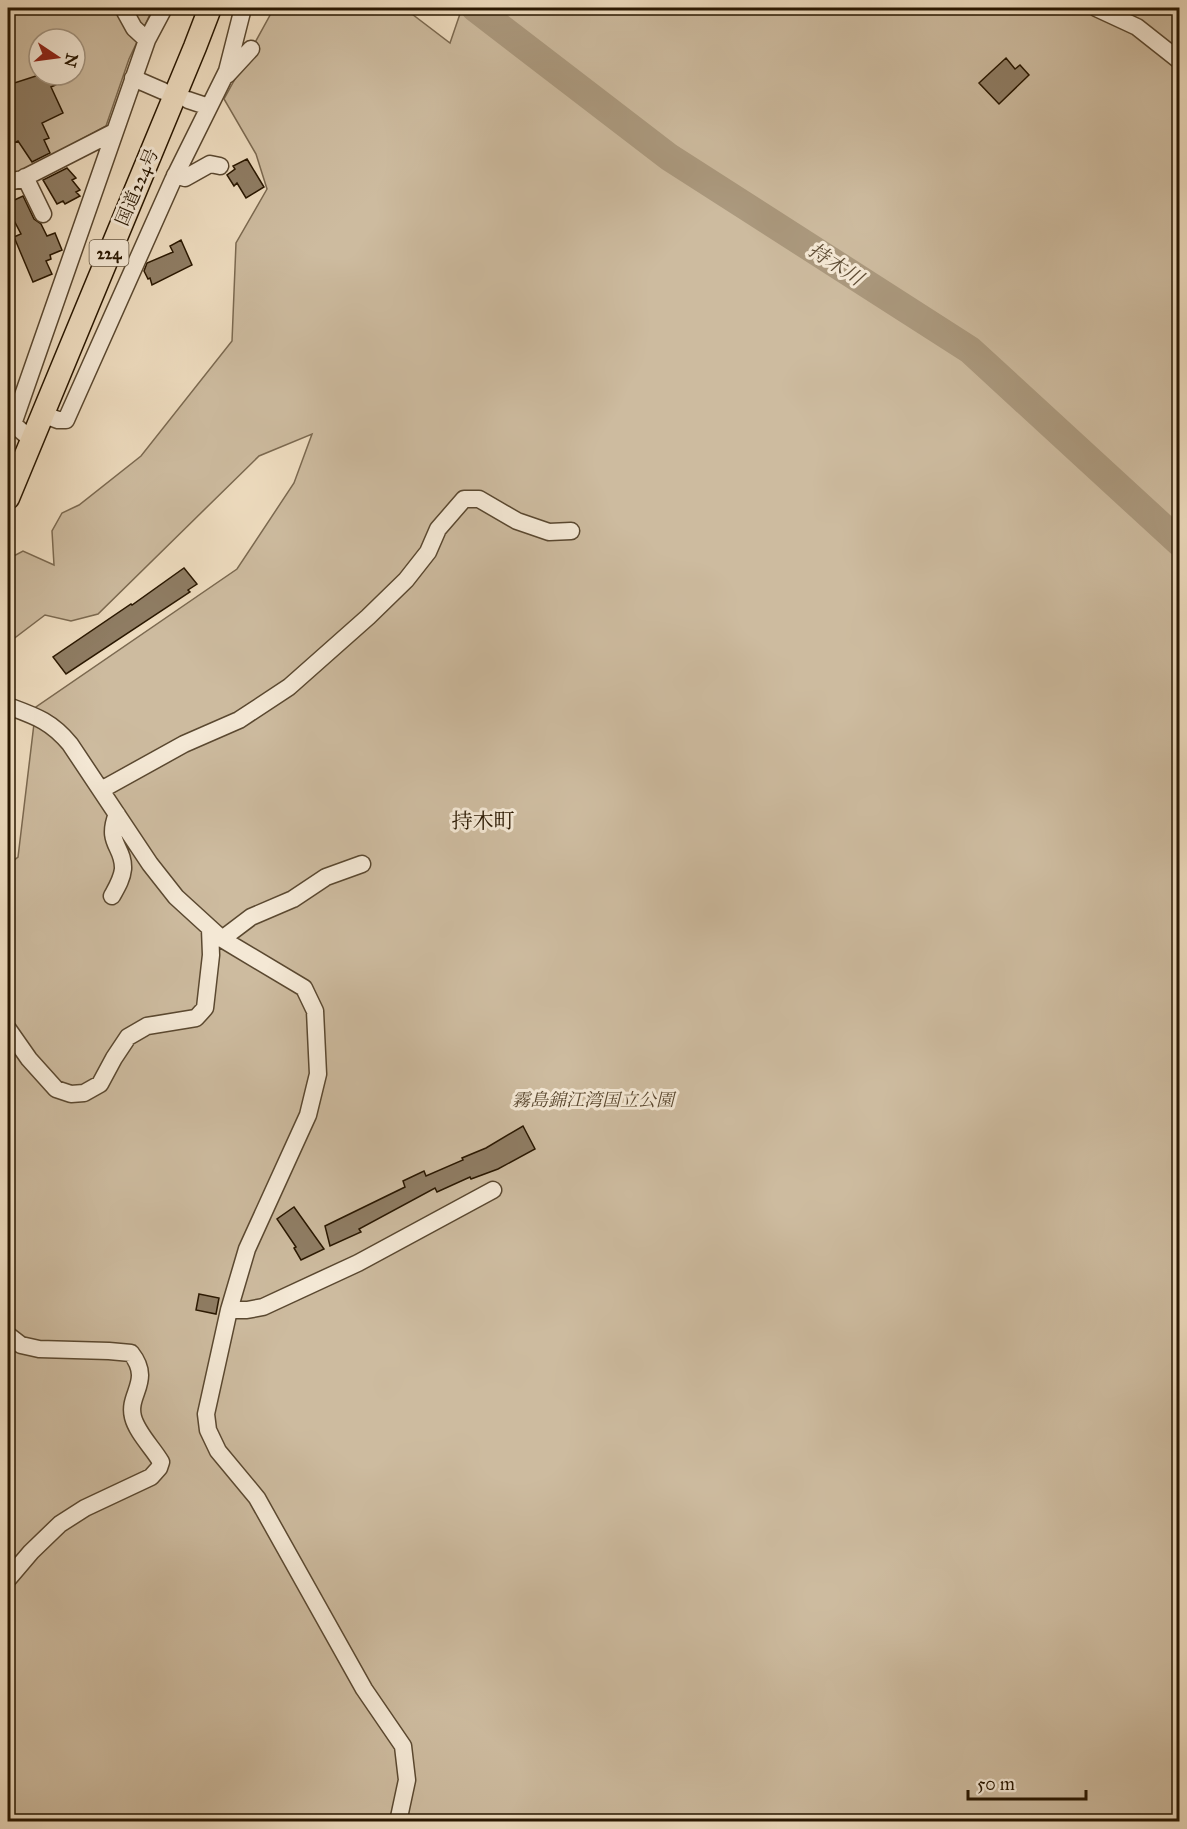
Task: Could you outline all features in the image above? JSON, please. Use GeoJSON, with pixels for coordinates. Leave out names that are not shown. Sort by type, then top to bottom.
{"type":"FeatureCollection","features":[{"type":"Feature","properties":{"kind":"highway","name":"国道224号"},"geometry":{"type":"LineString","coordinates":[[8,498],[210,8]]}},
{"type":"Feature","properties":{"kind":"street"},"geometry":{"type":"LineString","coordinates":[[123,8],[134,28],[147,40]]}},
{"type":"Feature","properties":{"kind":"street"},"geometry":{"type":"LineString","coordinates":[[32,440],[10,424],[147,40],[164,8]]}},
{"type":"Feature","properties":{"kind":"street"},"geometry":{"type":"LineString","coordinates":[[42,414],[58,420],[66,420],[176,175],[227,71],[243,8]]}},
{"type":"Feature","properties":{"kind":"street"},"geometry":{"type":"LineString","coordinates":[[1096,8],[1137,27],[1179,61]]}},
{"type":"Feature","properties":{"kind":"street"},"geometry":{"type":"LineString","coordinates":[[222,81],[251,49]]}},
{"type":"Feature","properties":{"kind":"street"},"geometry":{"type":"LineString","coordinates":[[133,78],[164,92]]}},
{"type":"Feature","properties":{"kind":"street"},"geometry":{"type":"LineString","coordinates":[[188,100],[209,107]]}},
{"type":"Feature","properties":{"kind":"street"},"geometry":{"type":"LineString","coordinates":[[8,182],[25,177],[114,132]]}},
{"type":"Feature","properties":{"kind":"street"},"geometry":{"type":"LineString","coordinates":[[176,175],[185,178],[210,164],[220,166]]}},
{"type":"Feature","properties":{"kind":"street"},"geometry":{"type":"LineString","coordinates":[[25,177],[43,214]]}},
{"type":"Feature","properties":{"kind":"street"},"geometry":{"type":"LineString","coordinates":[[101,790],[184,744],[239,720],[289,687],[406,580],[428,552],[438,530],[464,500],[479,499],[517,520],[549,532],[571,531]]}},
{"type":"Feature","properties":{"kind":"street"},"geometry":{"type":"LineString","coordinates":[[8,706],[32,715],[57,729],[70,744],[150,864],[176,897],[216,934],[304,988],[315,1011],[318,1074],[308,1115],[247,1249],[229,1310],[206,1414],[208,1430],[218,1451],[257,1498],[364,1689],[403,1746],[406,1780],[398,1821]]}},
{"type":"Feature","properties":{"kind":"street"},"geometry":{"type":"LineString","coordinates":[[112,896],[122,875],[123,866],[114,840],[113,826],[117,814]]}},
{"type":"Feature","properties":{"kind":"street"},"geometry":{"type":"LineString","coordinates":[[216,934],[293,899],[326,877],[362,864]]}},
{"type":"Feature","properties":{"kind":"street"},"geometry":{"type":"LineString","coordinates":[[8,1029],[29,1059],[56,1089],[71,1094],[84,1093],[100,1084],[128,1037],[147,1026],[196,1018],[205,1008],[211,955],[216,934]]}},
{"type":"Feature","properties":{"kind":"street"},"geometry":{"type":"LineString","coordinates":[[229,1310],[263,1307],[358,1263],[493,1190]]}},
{"type":"Feature","properties":{"kind":"street"},"geometry":{"type":"LineString","coordinates":[[8,1335],[21,1345],[39,1348],[109,1350],[131,1353],[139,1363],[140,1384],[132,1416],[161,1462],[151,1477],[85,1508],[60,1524],[31,1552],[8,1579]]}},
{"type":"Feature","properties":{"kind":"green space"},"geometry":{"type":"Polygon","coordinates":[[[8,8],[153,8],[129,59],[106,126],[8,179],[8,8]]]}},
{"type":"Feature","properties":{"kind":"green space","name":"霧島錦江湾国立公園"},"geometry":{"type":"Polygon","coordinates":[[[274,8],[404,8],[450,43],[462,8],[1179,8],[1179,1821],[8,1821],[8,865],[18,857],[36,707],[237,569],[294,483],[312,434],[259,456],[98,614],[71,621],[45,615],[8,643],[8,559],[23,551],[54,565],[52,531],[62,513],[79,505],[141,456],[232,341],[236,243],[267,189],[256,154],[224,99],[274,8]]]}},
{"type":"Feature","properties":{"kind":"building"},"geometry":{"type":"Polygon","coordinates":[[[1006,58],[1015,69],[1020,65],[1029,75],[999,104],[979,83],[1006,58]]]}},
{"type":"Feature","properties":{"kind":"building"},"geometry":{"type":"Polygon","coordinates":[[[27,79],[27,87],[51,87],[63,113],[42,123],[49,138],[44,140],[50,153],[32,162],[18,141],[8,146],[8,85],[27,79]]]}},
{"type":"Feature","properties":{"kind":"building"},"geometry":{"type":"Polygon","coordinates":[[[247,159],[264,187],[246,198],[237,183],[234,186],[227,175],[235,169],[233,166],[247,159]]]}},
{"type":"Feature","properties":{"kind":"building"},"geometry":{"type":"Polygon","coordinates":[[[67,168],[76,178],[72,180],[80,190],[76,192],[80,196],[65,204],[63,201],[57,204],[43,180],[67,168]]]}},
{"type":"Feature","properties":{"kind":"building"},"geometry":{"type":"Polygon","coordinates":[[[23,196],[34,219],[41,224],[47,236],[55,233],[62,250],[50,255],[51,259],[46,261],[52,274],[33,282],[14,237],[21,234],[8,209],[8,203],[23,196]]]}},
{"type":"Feature","properties":{"kind":"building"},"geometry":{"type":"Polygon","coordinates":[[[181,240],[192,265],[152,285],[144,271],[147,263],[173,252],[170,246],[181,240]]]}},
{"type":"Feature","properties":{"kind":"building"},"geometry":{"type":"Polygon","coordinates":[[[184,568],[197,584],[188,590],[190,592],[66,674],[53,657],[184,568]]]}},
{"type":"Feature","properties":{"kind":"building"},"geometry":{"type":"Polygon","coordinates":[[[523,1126],[535,1149],[498,1169],[471,1179],[470,1177],[437,1192],[435,1188],[359,1229],[361,1232],[330,1246],[325,1226],[405,1187],[403,1181],[424,1171],[426,1176],[463,1160],[462,1158],[486,1148],[523,1126]]]}},
{"type":"Feature","properties":{"kind":"building"},"geometry":{"type":"Polygon","coordinates":[[[294,1207],[324,1249],[301,1260],[294,1248],[296,1247],[277,1219],[294,1207]]]}},
{"type":"Feature","properties":{"kind":"building"},"geometry":{"type":"Polygon","coordinates":[[[199,1294],[219,1298],[216,1314],[196,1310],[199,1294]]]}},
{"type":"Feature","properties":{"kind":"waterway","name":"持木川"},"geometry":{"type":"LineString","coordinates":[[475,8],[669,157],[970,350],[1180,543]]}},
{"type":"Feature","properties":{"kind":"district","name":"持木町"},"geometry":{"type":"Point","coordinates":[483,821]}}]}
